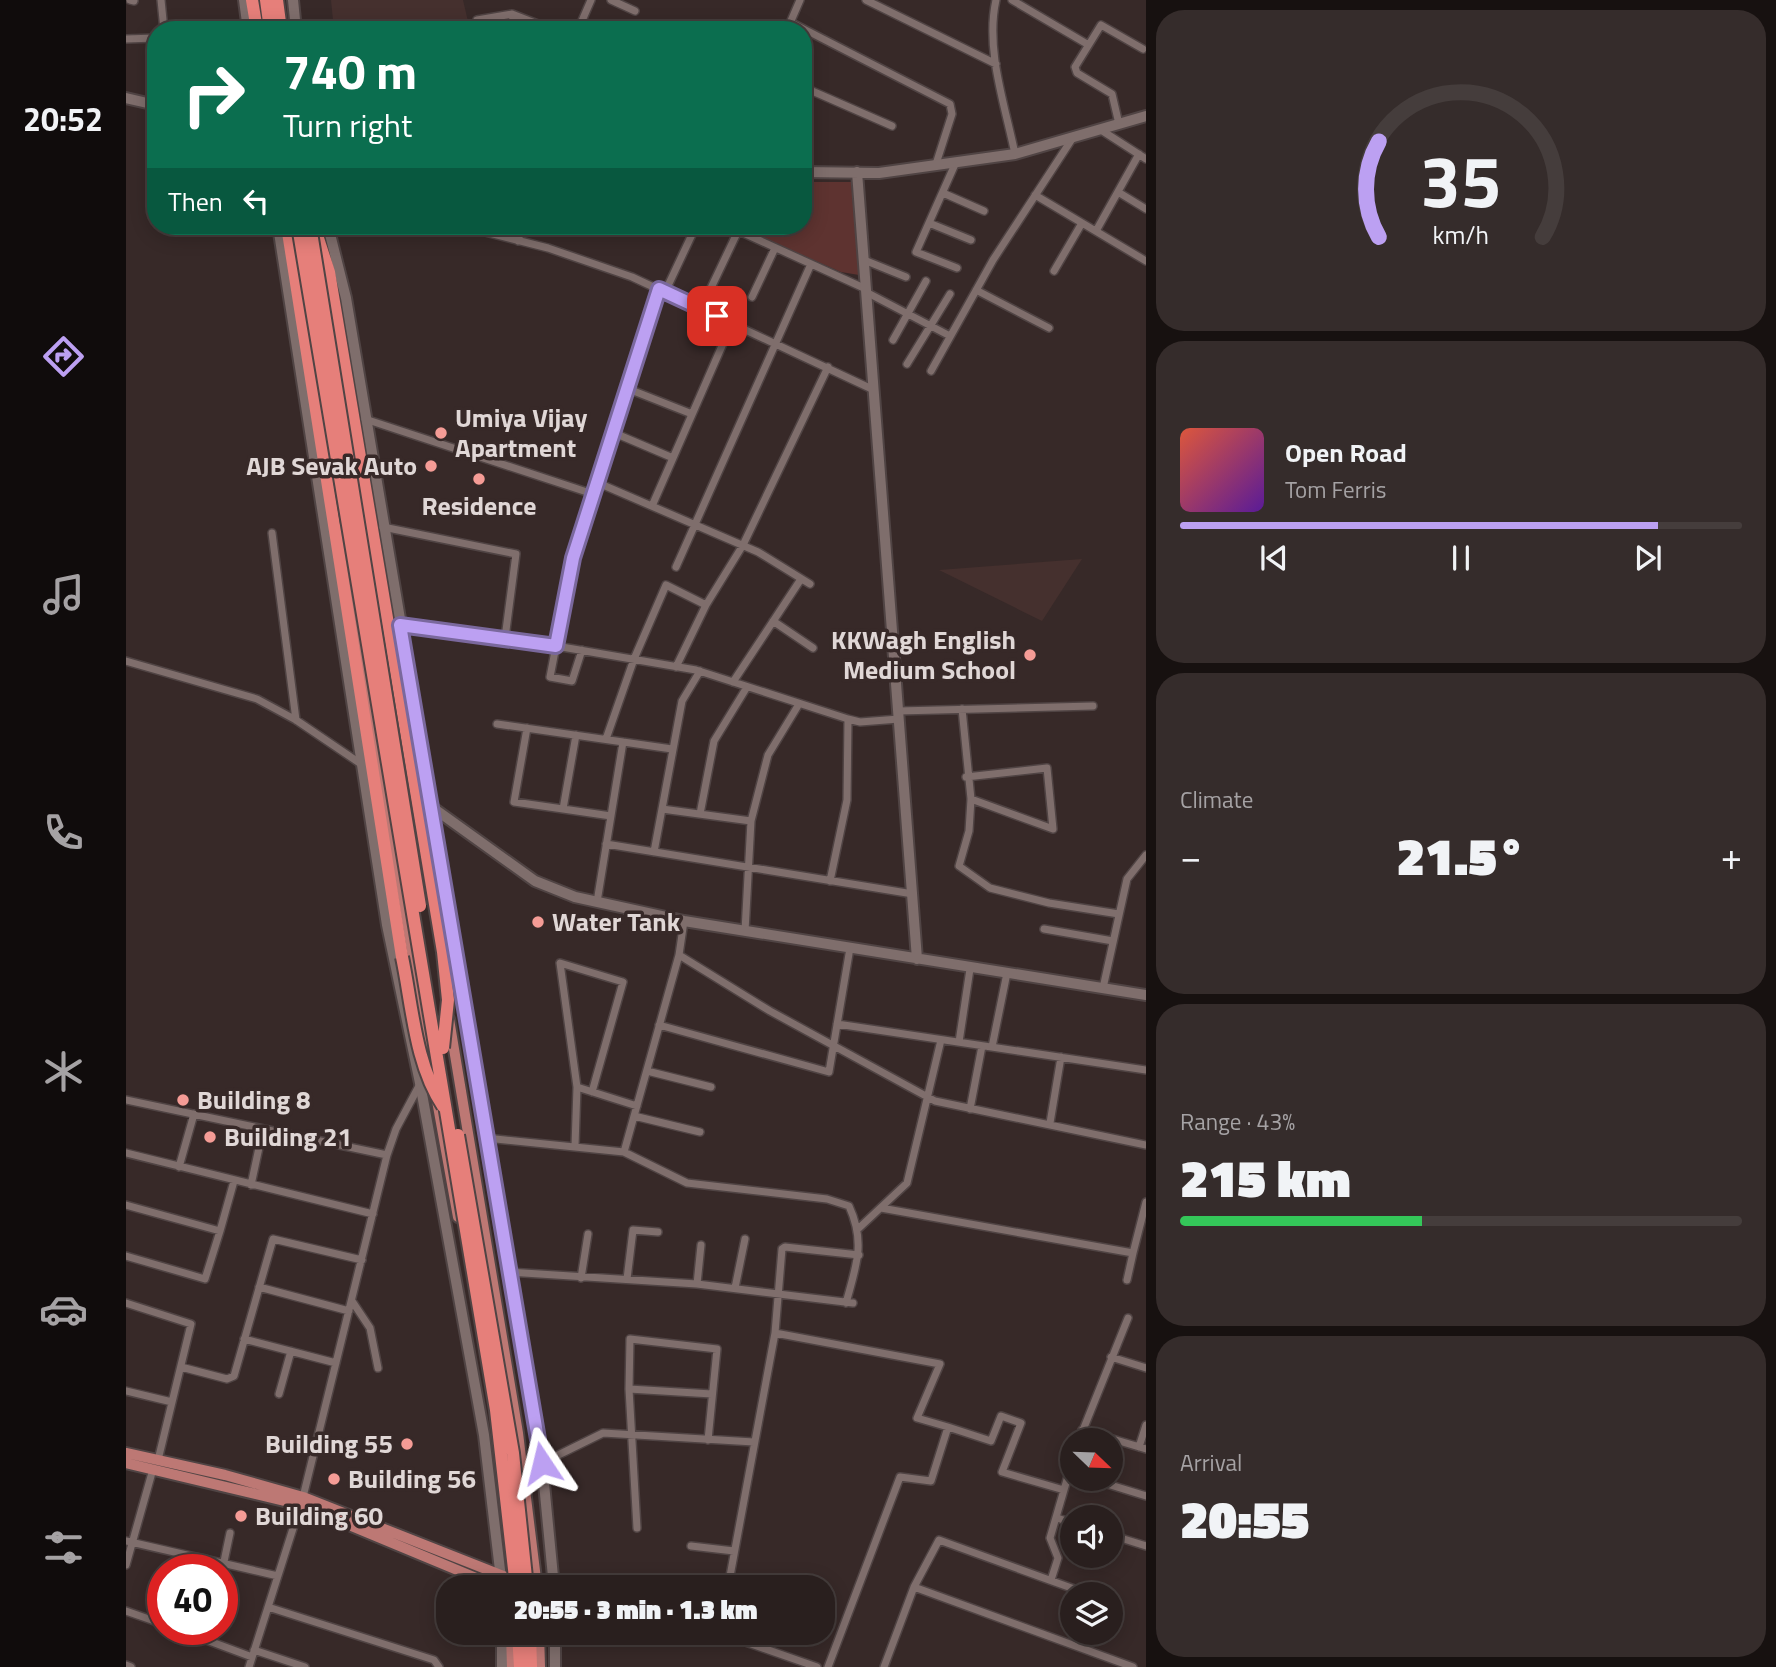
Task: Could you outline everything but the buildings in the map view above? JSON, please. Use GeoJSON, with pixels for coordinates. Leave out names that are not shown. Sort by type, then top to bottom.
{"type":"FeatureCollection","features":[{"type":"Feature","properties":{"kind":"highway"},"geometry":{"type":"LineString","coordinates":[[251,21],[252,0]]}},
{"type":"Feature","properties":{"kind":"highway"},"geometry":{"type":"LineString","coordinates":[[266,0],[269,21]]}},
{"type":"Feature","properties":{"kind":"highway"},"geometry":{"type":"LineString","coordinates":[[282,0],[284,21]]}},
{"type":"Feature","properties":{"kind":"highway"},"geometry":{"type":"LineString","coordinates":[[288,235],[402,957],[423,1059],[434,1093],[445,1109]]}},
{"type":"Feature","properties":{"kind":"highway"},"geometry":{"type":"LineString","coordinates":[[298,235],[496,1410],[505,1575]]}},
{"type":"Feature","properties":{"kind":"highway"},"geometry":{"type":"LineString","coordinates":[[318,235],[443,1048],[513,1453],[526,1575]]}},
{"type":"Feature","properties":{"kind":"highway"},"geometry":{"type":"LineString","coordinates":[[319,235],[329,272],[443,952],[448,1000],[443,1048]]}},
{"type":"Feature","properties":{"kind":"highway"},"geometry":{"type":"LineString","coordinates":[[519,1645],[520,1667]]}},
{"type":"Feature","properties":{"kind":"highway"},"geometry":{"type":"LineString","coordinates":[[530,1645],[531,1667]]}},
{"type":"Feature","properties":{"kind":"main road"},"geometry":{"type":"LineString","coordinates":[[260,0],[263,21]]}},
{"type":"Feature","properties":{"kind":"main road"},"geometry":{"type":"LineString","coordinates":[[297,235],[410,947],[493,1425],[505,1575]]}},
{"type":"Feature","properties":{"kind":"main road"},"geometry":{"type":"LineString","coordinates":[[318,235],[519,1433],[536,1575]]}},
{"type":"Feature","properties":{"kind":"main road"},"geometry":{"type":"LineString","coordinates":[[126,1453],[156,1464],[302,1501],[482,1575]]}},
{"type":"Feature","properties":{"kind":"main road"},"geometry":{"type":"LineString","coordinates":[[126,1463],[156,1464]]}},
{"type":"Feature","properties":{"kind":"main road"},"geometry":{"type":"LineString","coordinates":[[511,1645],[512,1667]]}},
{"type":"Feature","properties":{"kind":"main road"},"geometry":{"type":"LineString","coordinates":[[539,1645],[540,1667]]}},
{"type":"Feature","properties":{"kind":"street"},"geometry":{"type":"LineString","coordinates":[[161,0],[163,21]]}},
{"type":"Feature","properties":{"kind":"street"},"geometry":{"type":"LineString","coordinates":[[244,0],[249,21]]}},
{"type":"Feature","properties":{"kind":"street"},"geometry":{"type":"LineString","coordinates":[[293,0],[295,21]]}},
{"type":"Feature","properties":{"kind":"street"},"geometry":{"type":"LineString","coordinates":[[582,21],[591,0]]}},
{"type":"Feature","properties":{"kind":"street"},"geometry":{"type":"LineString","coordinates":[[611,0],[635,11]]}},
{"type":"Feature","properties":{"kind":"street"},"geometry":{"type":"LineString","coordinates":[[791,21],[800,0]]}},
{"type":"Feature","properties":{"kind":"street"},"geometry":{"type":"LineString","coordinates":[[866,0],[996,64]]}},
{"type":"Feature","properties":{"kind":"street"},"geometry":{"type":"LineString","coordinates":[[996,0],[996,64],[1015,154]]}},
{"type":"Feature","properties":{"kind":"street"},"geometry":{"type":"LineString","coordinates":[[1012,0],[1087,44]]}},
{"type":"Feature","properties":{"kind":"street"},"geometry":{"type":"LineString","coordinates":[[478,20],[512,14],[530,21]]}},
{"type":"Feature","properties":{"kind":"street"},"geometry":{"type":"LineString","coordinates":[[512,14],[514,21]]}},
{"type":"Feature","properties":{"kind":"street"},"geometry":{"type":"LineString","coordinates":[[1119,124],[1112,94],[1074,69],[1101,25],[1143,49]]}},
{"type":"Feature","properties":{"kind":"street"},"geometry":{"type":"LineString","coordinates":[[812,37],[950,104],[952,114],[936,164]]}},
{"type":"Feature","properties":{"kind":"street"},"geometry":{"type":"LineString","coordinates":[[126,39],[147,38]]}},
{"type":"Feature","properties":{"kind":"street"},"geometry":{"type":"LineString","coordinates":[[812,91],[892,126]]}},
{"type":"Feature","properties":{"kind":"street"},"geometry":{"type":"LineString","coordinates":[[126,98],[147,103]]}},
{"type":"Feature","properties":{"kind":"street"},"geometry":{"type":"LineString","coordinates":[[812,172],[879,173],[1015,154],[1146,116]]}},
{"type":"Feature","properties":{"kind":"street"},"geometry":{"type":"LineString","coordinates":[[1096,231],[1142,157],[1101,131]]}},
{"type":"Feature","properties":{"kind":"street"},"geometry":{"type":"LineString","coordinates":[[931,371],[976,289],[1072,139]]}},
{"type":"Feature","properties":{"kind":"street"},"geometry":{"type":"LineString","coordinates":[[956,162],[916,252],[957,268]]}},
{"type":"Feature","properties":{"kind":"street"},"geometry":{"type":"LineString","coordinates":[[857,172],[917,959]]}},
{"type":"Feature","properties":{"kind":"street"},"geometry":{"type":"LineString","coordinates":[[1118,192],[1146,209]]}},
{"type":"Feature","properties":{"kind":"street"},"geometry":{"type":"LineString","coordinates":[[943,193],[984,211]]}},
{"type":"Feature","properties":{"kind":"street"},"geometry":{"type":"LineString","coordinates":[[1035,195],[1146,261]]}},
{"type":"Feature","properties":{"kind":"street"},"geometry":{"type":"LineString","coordinates":[[929,223],[971,240]]}},
{"type":"Feature","properties":{"kind":"street"},"geometry":{"type":"LineString","coordinates":[[1054,271],[1082,223]]}},
{"type":"Feature","properties":{"kind":"street"},"geometry":{"type":"LineString","coordinates":[[279,235],[387,925],[420,1083],[484,1435],[505,1575]]}},
{"type":"Feature","properties":{"kind":"street"},"geometry":{"type":"LineString","coordinates":[[320,235],[346,298],[485,1138],[542,1463],[553,1575]]}},
{"type":"Feature","properties":{"kind":"street"},"geometry":{"type":"LineString","coordinates":[[496,235],[587,261],[662,290],[874,390]]}},
{"type":"Feature","properties":{"kind":"street"},"geometry":{"type":"LineString","coordinates":[[518,241],[520,235]]}},
{"type":"Feature","properties":{"kind":"street"},"geometry":{"type":"LineString","coordinates":[[582,650],[572,681],[550,677],[573,558],[626,388],[662,290],[691,235]]}},
{"type":"Feature","properties":{"kind":"street"},"geometry":{"type":"LineString","coordinates":[[702,309],[736,235]]}},
{"type":"Feature","properties":{"kind":"street"},"geometry":{"type":"LineString","coordinates":[[747,235],[866,290],[950,336]]}},
{"type":"Feature","properties":{"kind":"street"},"geometry":{"type":"LineString","coordinates":[[752,297],[775,248]]}},
{"type":"Feature","properties":{"kind":"street"},"geometry":{"type":"LineString","coordinates":[[864,260],[906,277]]}},
{"type":"Feature","properties":{"kind":"street"},"geometry":{"type":"LineString","coordinates":[[676,567],[811,264]]}},
{"type":"Feature","properties":{"kind":"street"},"geometry":{"type":"LineString","coordinates":[[893,340],[926,281]]}},
{"type":"Feature","properties":{"kind":"street"},"geometry":{"type":"LineString","coordinates":[[976,289],[1049,328]]}},
{"type":"Feature","properties":{"kind":"street"},"geometry":{"type":"LineString","coordinates":[[907,364],[950,294]]}},
{"type":"Feature","properties":{"kind":"street"},"geometry":{"type":"LineString","coordinates":[[652,506],[732,323]]}},
{"type":"Feature","properties":{"kind":"street"},"geometry":{"type":"LineString","coordinates":[[676,667],[706,605],[743,545],[828,367]]}},
{"type":"Feature","properties":{"kind":"street"},"geometry":{"type":"LineString","coordinates":[[626,388],[692,414]]}},
{"type":"Feature","properties":{"kind":"street"},"geometry":{"type":"LineString","coordinates":[[365,419],[593,494]]}},
{"type":"Feature","properties":{"kind":"street"},"geometry":{"type":"LineString","coordinates":[[612,432],[673,458]]}},
{"type":"Feature","properties":{"kind":"street"},"geometry":{"type":"LineString","coordinates":[[596,482],[743,545],[810,584]]}},
{"type":"Feature","properties":{"kind":"street"},"geometry":{"type":"LineString","coordinates":[[383,527],[516,554],[505,638]]}},
{"type":"Feature","properties":{"kind":"street"},"geometry":{"type":"LineString","coordinates":[[272,533],[296,720]]}},
{"type":"Feature","properties":{"kind":"street"},"geometry":{"type":"LineString","coordinates":[[733,682],[801,579]]}},
{"type":"Feature","properties":{"kind":"street"},"geometry":{"type":"LineString","coordinates":[[606,739],[634,659],[666,585],[706,605]]}},
{"type":"Feature","properties":{"kind":"street"},"geometry":{"type":"LineString","coordinates":[[773,621],[813,649]]}},
{"type":"Feature","properties":{"kind":"street"},"geometry":{"type":"LineString","coordinates":[[400,625],[505,638],[700,671],[860,722],[962,709],[1093,706]]}},
{"type":"Feature","properties":{"kind":"street"},"geometry":{"type":"LineString","coordinates":[[126,661],[257,699],[296,720],[362,765]]}},
{"type":"Feature","properties":{"kind":"street"},"geometry":{"type":"LineString","coordinates":[[654,852],[682,701],[700,671]]}},
{"type":"Feature","properties":{"kind":"street"},"geometry":{"type":"LineString","coordinates":[[699,814],[714,741],[747,687]]}},
{"type":"Feature","properties":{"kind":"street"},"geometry":{"type":"LineString","coordinates":[[745,931],[751,821],[768,755],[799,704]]}},
{"type":"Feature","properties":{"kind":"street"},"geometry":{"type":"LineString","coordinates":[[962,709],[966,777],[971,799],[970,831],[959,866],[990,888],[1049,903],[1119,915]]}},
{"type":"Feature","properties":{"kind":"street"},"geometry":{"type":"LineString","coordinates":[[830,881],[847,800],[848,719]]}},
{"type":"Feature","properties":{"kind":"street"},"geometry":{"type":"LineString","coordinates":[[497,724],[672,749]]}},
{"type":"Feature","properties":{"kind":"street"},"geometry":{"type":"LineString","coordinates":[[527,728],[514,802],[611,816]]}},
{"type":"Feature","properties":{"kind":"street"},"geometry":{"type":"LineString","coordinates":[[563,809],[576,735]]}},
{"type":"Feature","properties":{"kind":"street"},"geometry":{"type":"LineString","coordinates":[[597,902],[623,742]]}},
{"type":"Feature","properties":{"kind":"street"},"geometry":{"type":"LineString","coordinates":[[966,777],[1047,768],[1053,829],[971,799]]}},
{"type":"Feature","properties":{"kind":"street"},"geometry":{"type":"LineString","coordinates":[[429,805],[535,881],[562,893],[684,921],[970,969],[1146,995]]}},
{"type":"Feature","properties":{"kind":"street"},"geometry":{"type":"LineString","coordinates":[[662,809],[751,821]]}},
{"type":"Feature","properties":{"kind":"street"},"geometry":{"type":"LineString","coordinates":[[606,844],[912,894]]}},
{"type":"Feature","properties":{"kind":"street"},"geometry":{"type":"LineString","coordinates":[[1103,988],[1127,879],[1146,855]]}},
{"type":"Feature","properties":{"kind":"street"},"geometry":{"type":"LineString","coordinates":[[624,1152],[679,955],[684,921]]}},
{"type":"Feature","properties":{"kind":"street"},"geometry":{"type":"LineString","coordinates":[[1044,929],[1113,941]]}},
{"type":"Feature","properties":{"kind":"street"},"geometry":{"type":"LineString","coordinates":[[659,1026],[829,1072],[850,948]]}},
{"type":"Feature","properties":{"kind":"street"},"geometry":{"type":"LineString","coordinates":[[679,955],[834,1047],[929,1097],[1146,1145]]}},
{"type":"Feature","properties":{"kind":"street"},"geometry":{"type":"LineString","coordinates":[[575,1146],[577,1087],[560,963],[623,982],[592,1092]]}},
{"type":"Feature","properties":{"kind":"street"},"geometry":{"type":"LineString","coordinates":[[959,1042],[970,969]]}},
{"type":"Feature","properties":{"kind":"street"},"geometry":{"type":"LineString","coordinates":[[992,1047],[1007,973]]}},
{"type":"Feature","properties":{"kind":"street"},"geometry":{"type":"LineString","coordinates":[[837,1024],[1146,1070]]}},
{"type":"Feature","properties":{"kind":"street"},"geometry":{"type":"LineString","coordinates":[[859,1228],[907,1183],[941,1040]]}},
{"type":"Feature","properties":{"kind":"street"},"geometry":{"type":"LineString","coordinates":[[970,1108],[982,1046]]}},
{"type":"Feature","properties":{"kind":"street"},"geometry":{"type":"LineString","coordinates":[[1050,1123],[1061,1057]]}},
{"type":"Feature","properties":{"kind":"street"},"geometry":{"type":"LineString","coordinates":[[647,1071],[710,1087]]}},
{"type":"Feature","properties":{"kind":"street"},"geometry":{"type":"LineString","coordinates":[[249,1667],[302,1501],[387,1155],[396,1129],[420,1083]]}},
{"type":"Feature","properties":{"kind":"street"},"geometry":{"type":"LineString","coordinates":[[577,1087],[637,1106]]}},
{"type":"Feature","properties":{"kind":"street"},"geometry":{"type":"LineString","coordinates":[[126,1100],[387,1155]]}},
{"type":"Feature","properties":{"kind":"street"},"geometry":{"type":"LineString","coordinates":[[179,1167],[194,1114]]}},
{"type":"Feature","properties":{"kind":"street"},"geometry":{"type":"LineString","coordinates":[[634,1116],[700,1132]]}},
{"type":"Feature","properties":{"kind":"street"},"geometry":{"type":"LineString","coordinates":[[251,1185],[263,1129]]}},
{"type":"Feature","properties":{"kind":"street"},"geometry":{"type":"LineString","coordinates":[[485,1138],[624,1152],[687,1183],[827,1199],[849,1206],[859,1228],[859,1255],[850,1303],[697,1284],[508,1272]]}},
{"type":"Feature","properties":{"kind":"street"},"geometry":{"type":"LineString","coordinates":[[126,1153],[373,1214]]}},
{"type":"Feature","properties":{"kind":"street"},"geometry":{"type":"LineString","coordinates":[[126,1256],[205,1279],[234,1181]]}},
{"type":"Feature","properties":{"kind":"street"},"geometry":{"type":"LineString","coordinates":[[1127,1280],[1146,1202]]}},
{"type":"Feature","properties":{"kind":"street"},"geometry":{"type":"LineString","coordinates":[[126,1205],[220,1231]]}},
{"type":"Feature","properties":{"kind":"street"},"geometry":{"type":"LineString","coordinates":[[881,1208],[1133,1253]]}},
{"type":"Feature","properties":{"kind":"street"},"geometry":{"type":"LineString","coordinates":[[627,1279],[632,1232],[641,1228],[658,1232]]}},
{"type":"Feature","properties":{"kind":"street"},"geometry":{"type":"LineString","coordinates":[[581,1278],[589,1234]]}},
{"type":"Feature","properties":{"kind":"street"},"geometry":{"type":"LineString","coordinates":[[181,1367],[231,1379],[275,1238],[362,1260]]}},
{"type":"Feature","properties":{"kind":"street"},"geometry":{"type":"LineString","coordinates":[[735,1288],[745,1239]]}},
{"type":"Feature","properties":{"kind":"street"},"geometry":{"type":"LineString","coordinates":[[697,1284],[701,1245]]}},
{"type":"Feature","properties":{"kind":"street"},"geometry":{"type":"LineString","coordinates":[[730,1575],[775,1333],[784,1247],[859,1255]]}},
{"type":"Feature","properties":{"kind":"street"},"geometry":{"type":"LineString","coordinates":[[259,1287],[349,1311]]}},
{"type":"Feature","properties":{"kind":"street"},"geometry":{"type":"LineString","coordinates":[[352,1301],[370,1328],[378,1368]]}},
{"type":"Feature","properties":{"kind":"street"},"geometry":{"type":"LineString","coordinates":[[126,1303],[191,1324],[156,1464],[130,1542],[126,1565]]}},
{"type":"Feature","properties":{"kind":"street"},"geometry":{"type":"LineString","coordinates":[[1083,1428],[1128,1318]]}},
{"type":"Feature","properties":{"kind":"street"},"geometry":{"type":"LineString","coordinates":[[775,1333],[940,1364],[917,1418],[991,1441],[1000,1416],[1021,1423],[1002,1472],[1060,1489]]}},
{"type":"Feature","properties":{"kind":"street"},"geometry":{"type":"LineString","coordinates":[[244,1339],[336,1363]]}},
{"type":"Feature","properties":{"kind":"street"},"geometry":{"type":"LineString","coordinates":[[637,1528],[629,1389],[630,1339],[717,1349],[708,1440]]}},
{"type":"Feature","properties":{"kind":"street"},"geometry":{"type":"LineString","coordinates":[[279,1394],[290,1351]]}},
{"type":"Feature","properties":{"kind":"street"},"geometry":{"type":"LineString","coordinates":[[1111,1357],[1146,1368]]}},
{"type":"Feature","properties":{"kind":"street"},"geometry":{"type":"LineString","coordinates":[[629,1389],[712,1394]]}},
{"type":"Feature","properties":{"kind":"street"},"geometry":{"type":"LineString","coordinates":[[126,1391],[172,1402]]}},
{"type":"Feature","properties":{"kind":"street"},"geometry":{"type":"LineString","coordinates":[[1124,1442],[1143,1448],[1146,1425]]}},
{"type":"Feature","properties":{"kind":"street"},"geometry":{"type":"LineString","coordinates":[[828,1667],[900,1477],[931,1481],[948,1427]]}},
{"type":"Feature","properties":{"kind":"street"},"geometry":{"type":"LineString","coordinates":[[542,1463],[603,1433],[754,1442]]}},
{"type":"Feature","properties":{"kind":"street"},"geometry":{"type":"LineString","coordinates":[[1124,1489],[1146,1496]]}},
{"type":"Feature","properties":{"kind":"street"},"geometry":{"type":"LineString","coordinates":[[1051,1580],[1058,1558],[1050,1538],[1064,1491]]}},
{"type":"Feature","properties":{"kind":"street"},"geometry":{"type":"LineString","coordinates":[[226,1554],[230,1533]]}},
{"type":"Feature","properties":{"kind":"street"},"geometry":{"type":"LineString","coordinates":[[884,1667],[934,1545],[942,1539],[1060,1583]]}},
{"type":"Feature","properties":{"kind":"street"},"geometry":{"type":"LineString","coordinates":[[1123,1539],[1146,1546]]}},
{"type":"Feature","properties":{"kind":"street"},"geometry":{"type":"LineString","coordinates":[[130,1542],[173,1554]]}},
{"type":"Feature","properties":{"kind":"street"},"geometry":{"type":"LineString","coordinates":[[691,1546],[734,1551]]}},
{"type":"Feature","properties":{"kind":"street"},"geometry":{"type":"LineString","coordinates":[[238,1570],[278,1576]]}},
{"type":"Feature","properties":{"kind":"street"},"geometry":{"type":"LineString","coordinates":[[915,1587],[1133,1667]]}},
{"type":"Feature","properties":{"kind":"street"},"geometry":{"type":"LineString","coordinates":[[268,1607],[434,1660],[439,1667]]}},
{"type":"Feature","properties":{"kind":"street"},"geometry":{"type":"LineString","coordinates":[[126,1611],[147,1618]]}},
{"type":"Feature","properties":{"kind":"street"},"geometry":{"type":"LineString","coordinates":[[231,1645],[253,1654],[305,1667]]}},
{"type":"Feature","properties":{"kind":"street"},"geometry":{"type":"LineString","coordinates":[[502,1645],[502,1667]]}},
{"type":"Feature","properties":{"kind":"street"},"geometry":{"type":"LineString","coordinates":[[555,1645],[555,1667]]}},
{"type":"Feature","properties":{"kind":"street"},"geometry":{"type":"LineString","coordinates":[[754,1645],[817,1667]]}},
{"type":"Feature","properties":{"kind":"street"},"geometry":{"type":"LineString","coordinates":[[126,1665],[131,1667]]}},
{"type":"Feature","properties":{"kind":"shaded area"},"geometry":{"type":"Polygon","coordinates":[[[331,0],[463,0],[468,21],[333,21],[331,0]]]}},
{"type":"Feature","properties":{"kind":"shaded area"},"geometry":{"type":"Polygon","coordinates":[[[812,182],[851,182],[859,275],[841,272],[757,235],[812,235],[812,182]]]}},
{"type":"Feature","properties":{"kind":"shaded area"},"geometry":{"type":"Polygon","coordinates":[[[1082,559],[1042,621],[939,570],[1082,559]]]}},
{"type":"Feature","properties":{"kind":"place","name":"Umiya Vijay Apartment"},"geometry":{"type":"Point","coordinates":[441,433]}},
{"type":"Feature","properties":{"kind":"place","name":"AJB Sevak Auto"},"geometry":{"type":"Point","coordinates":[431,466]}},
{"type":"Feature","properties":{"kind":"place","name":"Residence"},"geometry":{"type":"Point","coordinates":[479,479]}},
{"type":"Feature","properties":{"kind":"place","name":"KKWagh English Medium School"},"geometry":{"type":"Point","coordinates":[1030,655]}},
{"type":"Feature","properties":{"kind":"place","name":"Water Tank"},"geometry":{"type":"Point","coordinates":[538,922]}},
{"type":"Feature","properties":{"kind":"place","name":"Building 8"},"geometry":{"type":"Point","coordinates":[183,1100]}},
{"type":"Feature","properties":{"kind":"place","name":"Building 21"},"geometry":{"type":"Point","coordinates":[210,1137]}},
{"type":"Feature","properties":{"kind":"place","name":"Building 55"},"geometry":{"type":"Point","coordinates":[407,1444]}},
{"type":"Feature","properties":{"kind":"place","name":"Building 56"},"geometry":{"type":"Point","coordinates":[334,1479]}},
{"type":"Feature","properties":{"kind":"place","name":"Building 60"},"geometry":{"type":"Point","coordinates":[241,1516]}},
{"type":"Feature","properties":{"kind":"route"},"geometry":{"type":"LineString","coordinates":[[542,1463],[400,625],[556,646],[573,558],[659,289],[717,316]]}}]}
